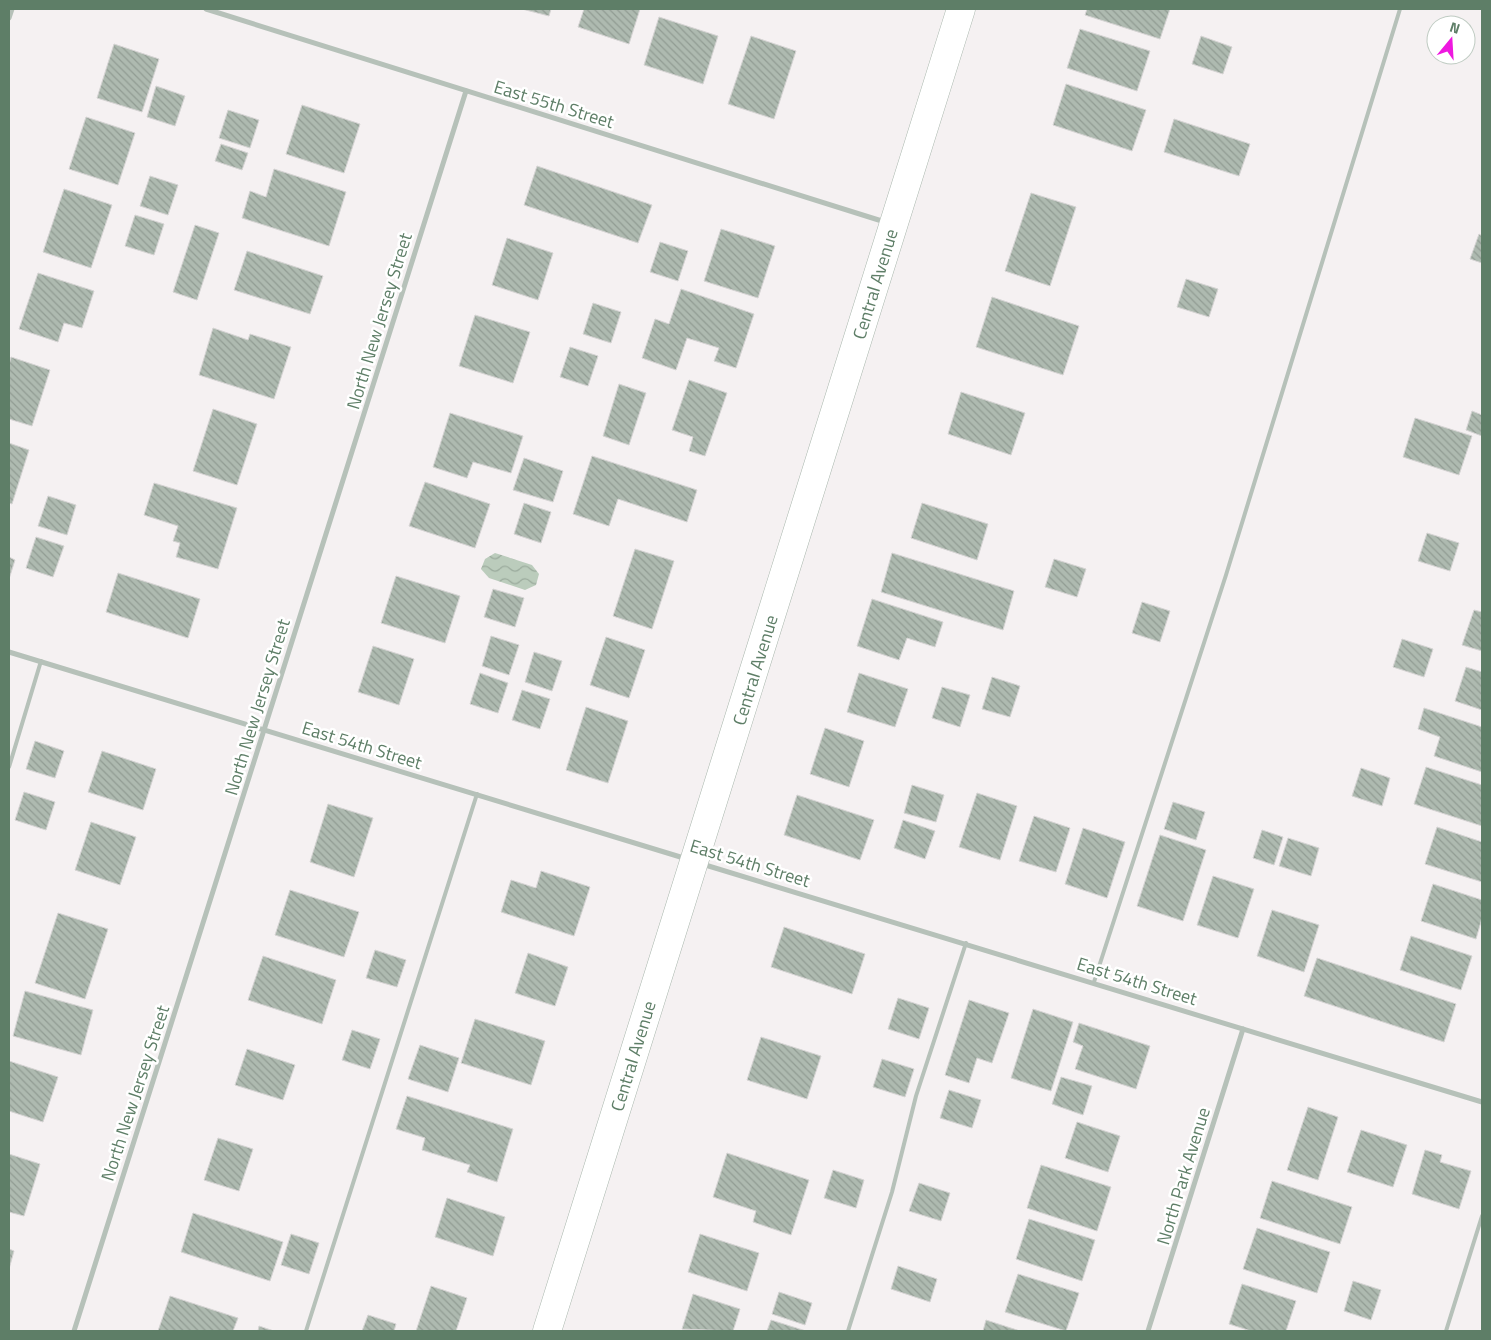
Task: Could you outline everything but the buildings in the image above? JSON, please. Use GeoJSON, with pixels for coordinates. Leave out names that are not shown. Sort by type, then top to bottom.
{"type":"FeatureCollection","features":[{"type":"Feature","properties":{"kind":"main road","name":"Central Avenue"},"geometry":{"type":"LineString","coordinates":[[547,1331],[962,9]]}},
{"type":"Feature","properties":{"kind":"street"},"geometry":{"type":"LineString","coordinates":[[9,18],[12,9]]}},
{"type":"Feature","properties":{"kind":"street","name":"East 55th Street"},"geometry":{"type":"LineString","coordinates":[[206,9],[894,224]]}},
{"type":"Feature","properties":{"kind":"street","name":"North New Jersey Street"},"geometry":{"type":"LineString","coordinates":[[74,1331],[466,91]]}},
{"type":"Feature","properties":{"kind":"street","name":"East 54th Street"},"geometry":{"type":"LineString","coordinates":[[9,652],[1482,1102]]}},
{"type":"Feature","properties":{"kind":"street","name":"North Park Avenue"},"geometry":{"type":"LineString","coordinates":[[1148,1331],[1243,1029]]}},
{"type":"Feature","properties":{"kind":"lane"},"geometry":{"type":"LineString","coordinates":[[1094,982],[1226,575],[1400,9]]}},
{"type":"Feature","properties":{"kind":"lane"},"geometry":{"type":"LineString","coordinates":[[9,767],[42,661]]}},
{"type":"Feature","properties":{"kind":"lane"},"geometry":{"type":"LineString","coordinates":[[306,1331],[477,794]]}},
{"type":"Feature","properties":{"kind":"lane"},"geometry":{"type":"LineString","coordinates":[[848,1331],[892,1192],[916,1096],[966,943]]}},
{"type":"Feature","properties":{"kind":"lane"},"geometry":{"type":"LineString","coordinates":[[1446,1331],[1482,1216]]}},
{"type":"Feature","properties":{"kind":"water"},"geometry":{"type":"Polygon","coordinates":[[[495,553],[532,565],[539,574],[536,585],[525,590],[489,578],[481,569],[485,559],[495,553]]]}}]}
